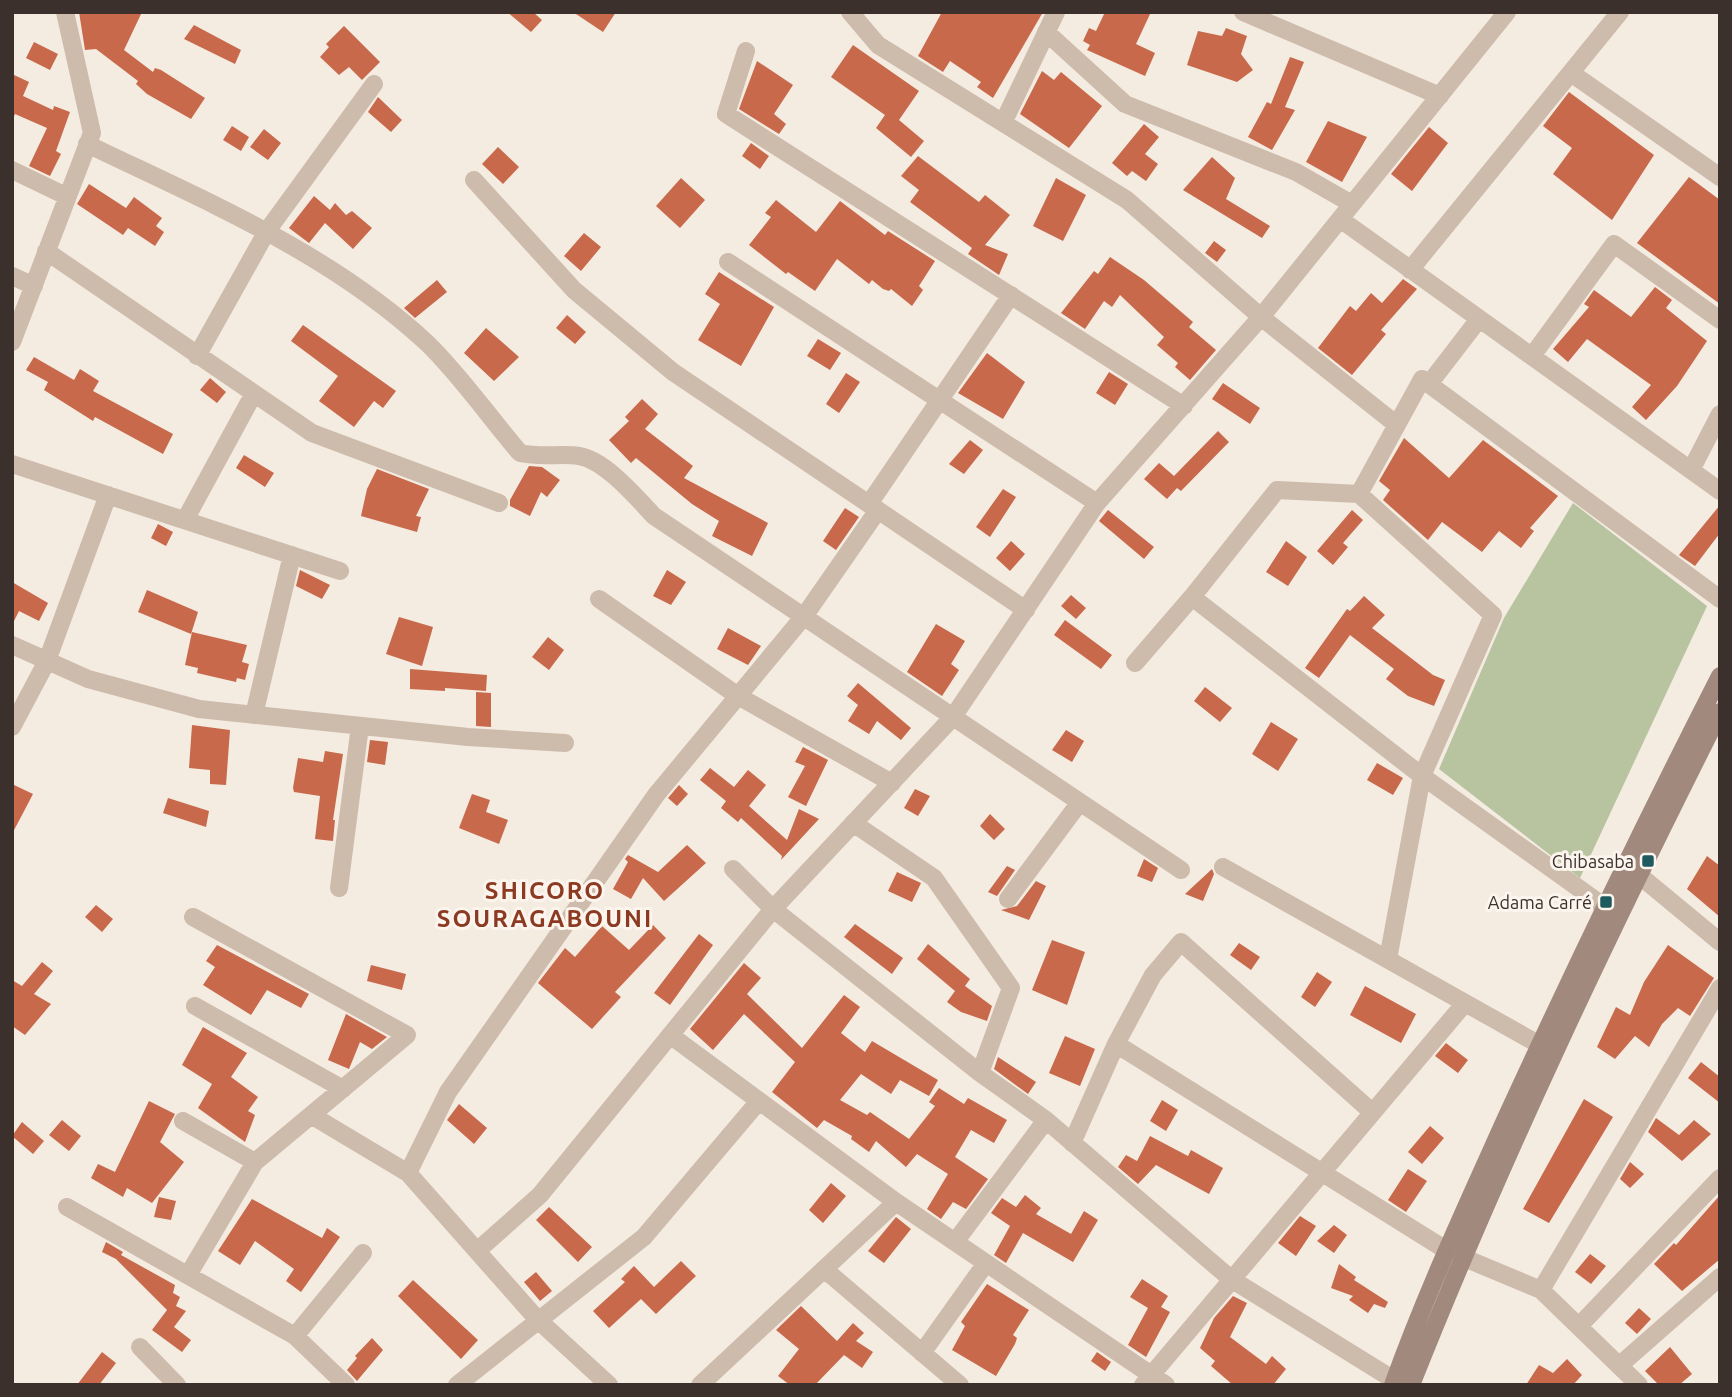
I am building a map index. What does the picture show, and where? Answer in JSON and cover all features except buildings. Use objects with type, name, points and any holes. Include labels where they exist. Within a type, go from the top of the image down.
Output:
[{"type":"main road","points":[[1454,1254],[1720,676]]},
{"type":"main road","points":[[1399,1383],[1540,1045],[1605,907],[1632,869],[1720,712]]},
{"type":"street","points":[[12,342],[92,134],[65,12]]},
{"type":"street","points":[[850,12],[878,45],[1127,200],[1261,317],[1397,425]]},
{"type":"street","points":[[1003,122],[1056,12]]},
{"type":"street","points":[[1243,12],[1440,96]]},
{"type":"street","points":[[477,1251],[540,1195],[773,909],[953,718],[1097,503],[1261,317],[1507,12]]},
{"type":"street","points":[[1410,270],[1620,12]]},
{"type":"street","points":[[1046,32],[1125,104],[1296,172],[1352,204]]},
{"type":"street","points":[[746,51],[726,114],[1185,406]]},
{"type":"street","points":[[1571,73],[1720,177]]},
{"type":"street","points":[[197,356],[267,231],[374,84]]},
{"type":"street","points":[[87,144],[267,231],[327,266],[428,344],[520,453],[542,458],[579,456],[591,460],[625,485],[654,516],[1181,870]]},
{"type":"street","points":[[12,170],[66,196]]},
{"type":"street","points":[[474,180],[574,290],[673,372],[1026,610]]},
{"type":"street","points":[[1340,219],[1720,491]]},
{"type":"street","points":[[1532,356],[1614,244],[1720,320]]},
{"type":"street","points":[[46,251],[312,433],[499,503]]},
{"type":"street","points":[[728,262],[1097,503]]},
{"type":"street","points":[[12,276],[34,286]]},
{"type":"street","points":[[408,1173],[448,1092],[656,795],[805,615],[939,400],[1011,295]]},
{"type":"street","points":[[1429,384],[1479,319]]},
{"type":"street","points":[[1359,494],[1422,379],[1720,599]]},
{"type":"street","points":[[185,520],[253,394]]},
{"type":"street","points":[[1690,470],[1720,414]]},
{"type":"street","points":[[12,464],[340,571]]},
{"type":"street","points":[[1135,663],[1192,597],[1277,490],[1359,494],[1493,615],[1422,776],[1388,959]]},
{"type":"street","points":[[12,727],[47,661],[108,495]]},
{"type":"street","points":[[254,715],[292,555]]},
{"type":"street","points":[[1192,597],[1422,776],[1605,907]]},
{"type":"street","points":[[599,599],[738,696],[891,783]]},
{"type":"street","points":[[12,645],[88,679],[199,709],[565,743]]},
{"type":"street","points":[[339,888],[360,726]]},
{"type":"street","points":[[1008,899],[1080,802]]},
{"type":"street","points":[[853,823],[934,878],[1011,988],[980,1073]]},
{"type":"street","points":[[1223,866],[1540,1045]]},
{"type":"street","points":[[1632,869],[1720,942]]},
{"type":"street","points":[[733,870],[773,909],[980,1073],[1046,1120],[1231,1279],[1399,1383]]},
{"type":"street","points":[[188,1275],[255,1162],[407,1035],[193,917]]},
{"type":"street","points":[[1072,1143],[1116,1044],[1153,975],[1181,942],[1372,1112]]},
{"type":"street","points":[[1541,1290],[1720,988]]},
{"type":"street","points":[[1147,1380],[1465,1003]]},
{"type":"street","points":[[195,1006],[343,1088]]},
{"type":"street","points":[[670,1035],[896,1202],[986,1263],[1147,1380],[1166,1385]]},
{"type":"street","points":[[1116,1044],[1320,1174],[1454,1254],[1541,1290],[1621,1364],[1639,1385]]},
{"type":"street","points":[[457,1385],[537,1319],[645,1237],[759,1101]]},
{"type":"street","points":[[311,1115],[408,1173],[537,1319],[609,1385]]},
{"type":"street","points":[[955,1242],[1046,1120]]},
{"type":"street","points":[[183,1121],[255,1162]]},
{"type":"street","points":[[1580,1325],[1720,1178]]},
{"type":"street","points":[[700,1385],[896,1202]]},
{"type":"street","points":[[67,1208],[295,1336],[346,1385]]},
{"type":"street","points":[[295,1336],[363,1253]]},
{"type":"street","points":[[922,1353],[986,1263]]},
{"type":"street","points":[[824,1269],[960,1385]]},
{"type":"street","points":[[1621,1364],[1720,1278]]},
{"type":"street","points":[[140,1347],[177,1385]]},
{"type":"green space","points":[[1573,503],[1707,606],[1580,878],[1439,769],[1504,618]]},
{"type":"place","name":"Chibasaba","points":[[1648,861]]},
{"type":"place","name":"Adama Carré","points":[[1606,902]]},
{"type":"district","name":"SHICORO SOURAGABOUNI","points":[[545,904]]}]
